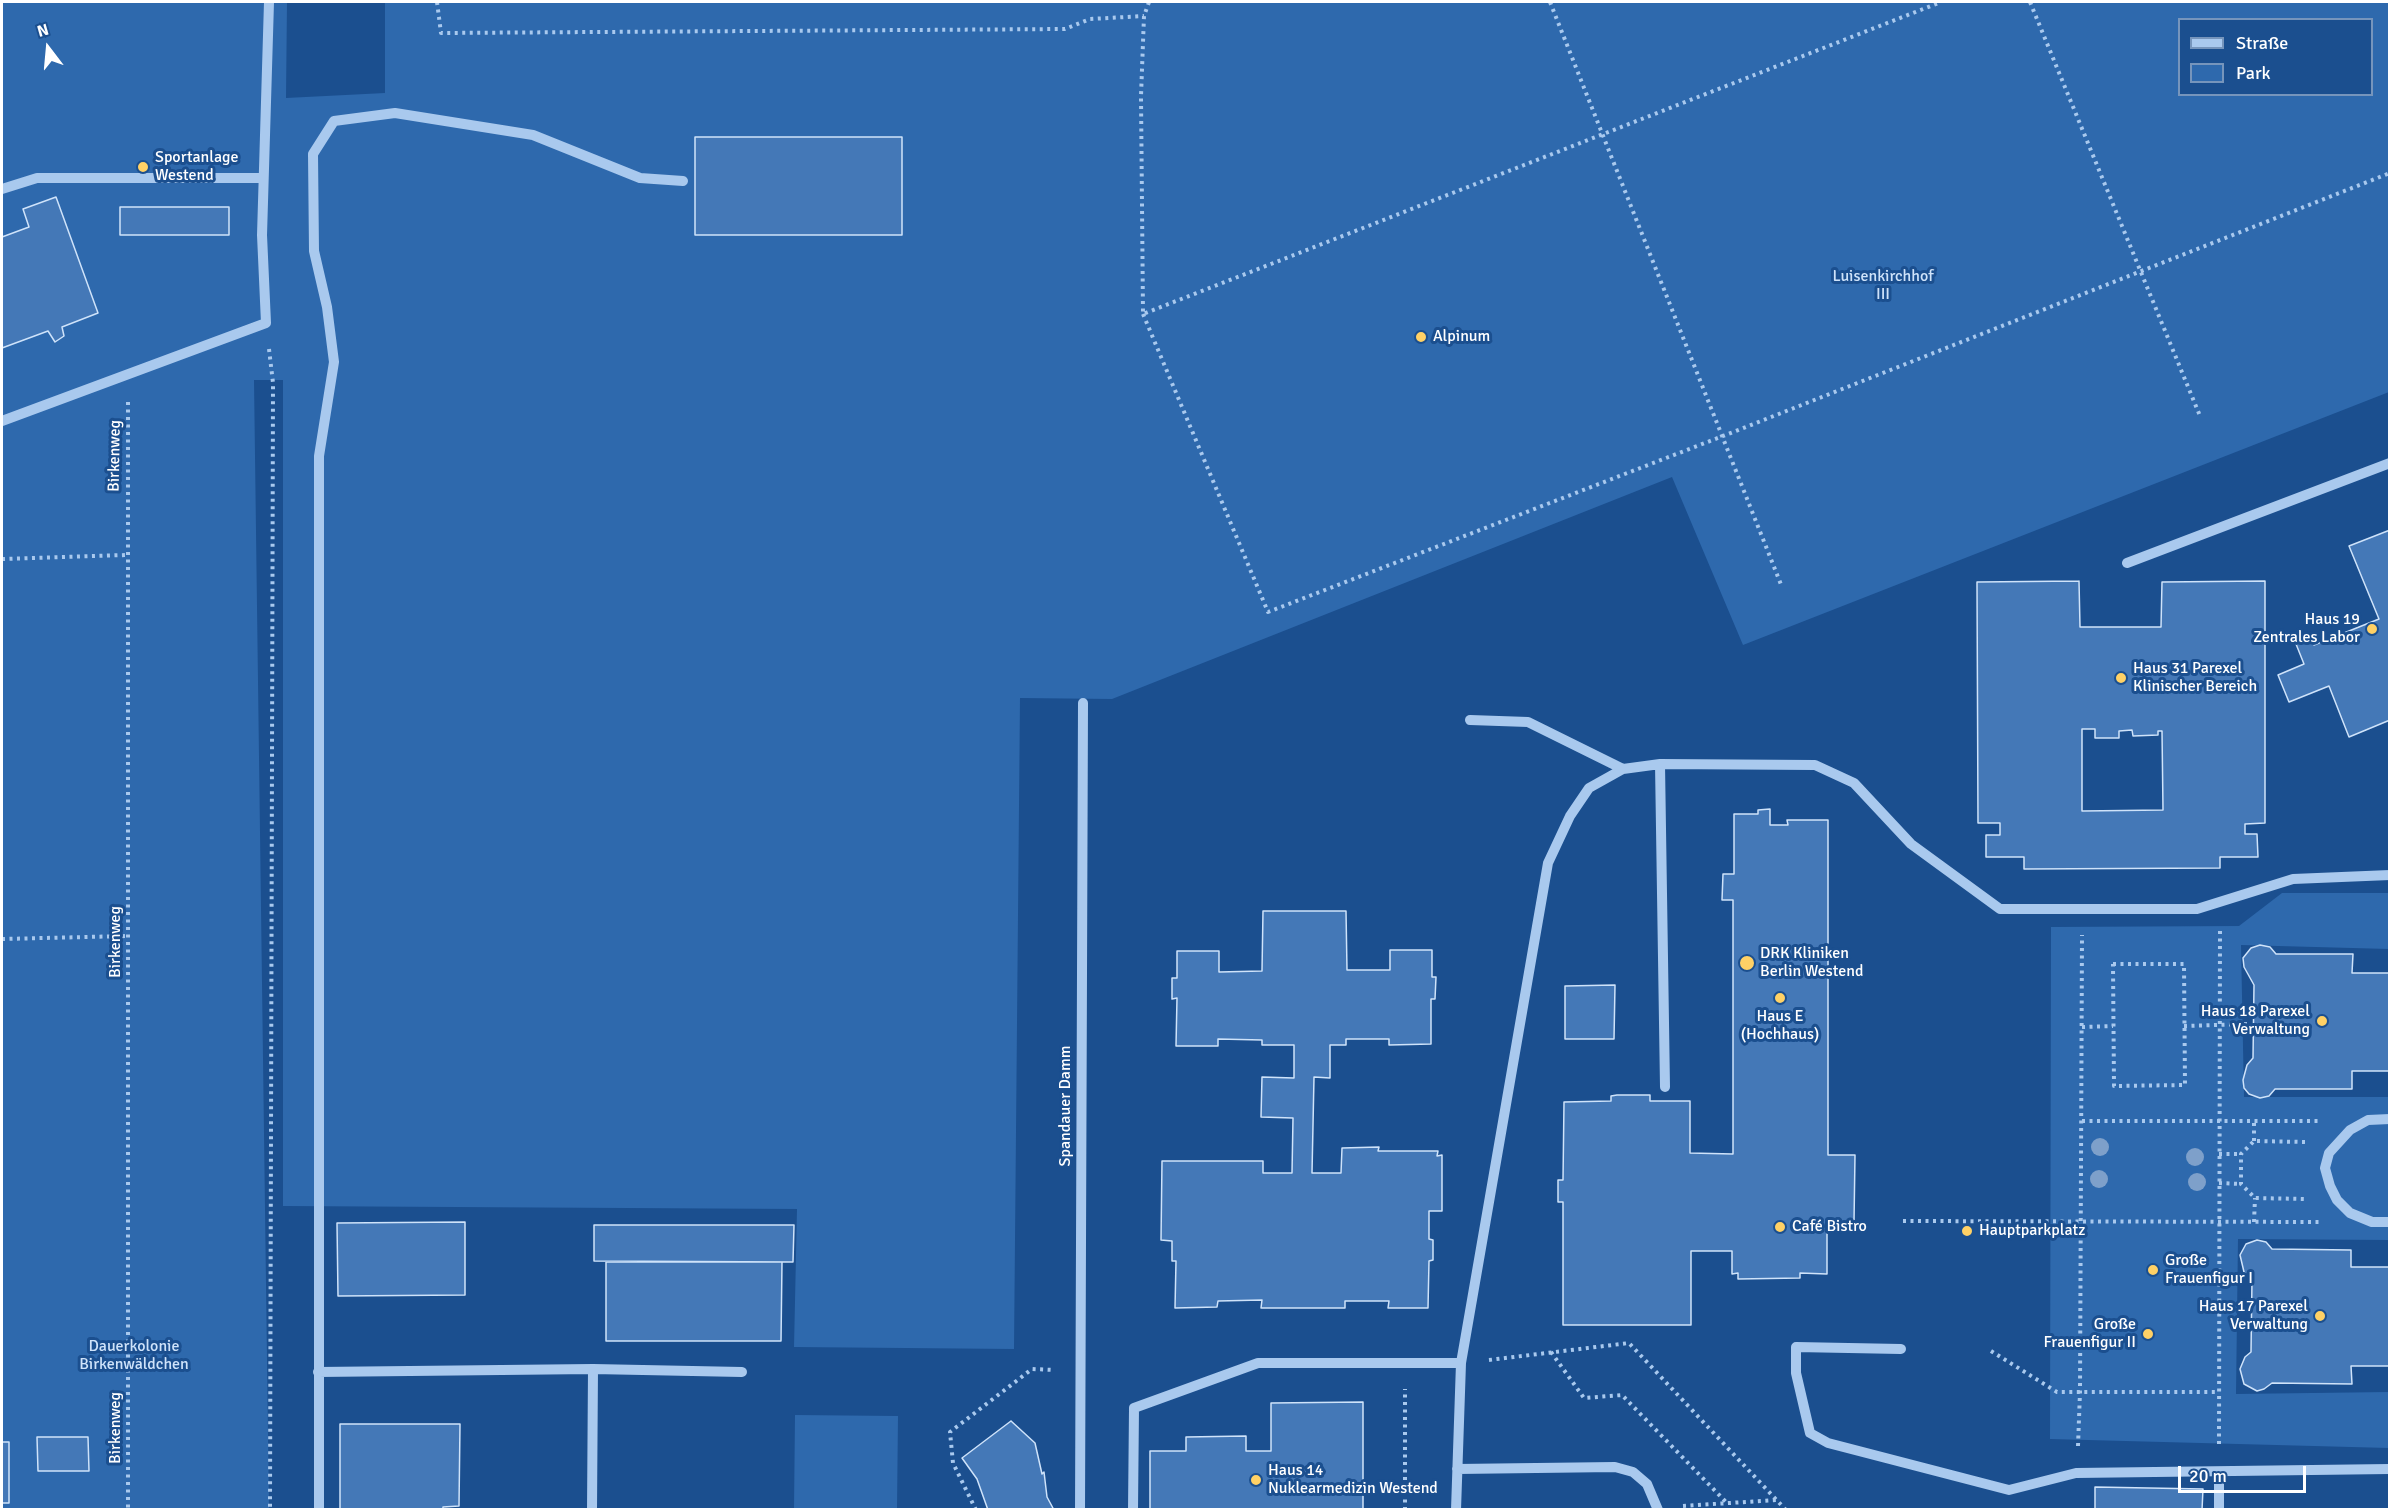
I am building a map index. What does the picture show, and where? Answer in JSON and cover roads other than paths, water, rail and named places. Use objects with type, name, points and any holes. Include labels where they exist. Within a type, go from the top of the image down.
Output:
[{"type":"street","points":[[2,421],[266,323],[262,235],[269,2]]},
{"type":"street","points":[[319,1509],[319,456],[334,362],[327,307],[314,251],[314,154],[334,122],[394,113],[533,135],[640,178],[683,181]]},
{"type":"street","points":[[2,189],[37,178],[263,178]]},
{"type":"street","points":[[2127,562],[2390,464]]},
{"type":"street","name":"Spandauer Damm","points":[[1080,1509],[1083,703]]},
{"type":"street","points":[[1470,720],[1528,722],[1623,769]]},
{"type":"street","points":[[1660,764],[1665,1087]]},
{"type":"street","points":[[1456,1509],[1461,1363],[1548,863],[1570,816],[1589,788],[1623,769],[1660,764],[1815,765],[1854,783],[1911,844],[2000,909],[2197,909],[2293,879],[2390,875]]},
{"type":"street","points":[[2390,1119],[2368,1120],[2350,1130],[2329,1153],[2325,1168],[2337,1200],[2350,1213],[2372,1221],[2390,1221]]},
{"type":"street","points":[[1901,1349],[1796,1347],[1796,1373],[1810,1433],[1828,1443],[2009,1490],[2076,1473],[2219,1473],[2390,1469]]},
{"type":"street","points":[[1133,1509],[1134,1408],[1258,1363],[1461,1363]]},
{"type":"street","points":[[318,1372],[593,1369],[742,1372]]},
{"type":"street","points":[[592,1509],[593,1369]]},
{"type":"street","points":[[1457,1469],[1615,1467],[1633,1472],[1647,1484],[1659,1509]]},
{"type":"street","points":[[2219,1473],[2219,1509]]},
{"type":"place","name":"Sportanlage Westend","points":[[143,167]]},
{"type":"place","name":"Alpinum","points":[[1421,337]]},
{"type":"place","name":"Haus 19 Zentrales Labor","points":[[2372,629]]},
{"type":"place","name":"Haus 31 Parexel Klinischer Bereich","points":[[2121,678]]},
{"type":"place","name":"DRK Kliniken Berlin Westend","points":[[1747,963]]},
{"type":"place","name":"Haus E (Hochhaus)","points":[[1780,998]]},
{"type":"place","name":"Haus 18 Parexel Verwaltung","points":[[2322,1021]]},
{"type":"place","name":"Café Bistro","points":[[1780,1227]]},
{"type":"place","name":"Hauptparkplatz","points":[[1967,1231]]},
{"type":"place","name":"Große Frauenfigur I","points":[[2153,1270]]},
{"type":"place","name":"Haus 17 Parexel Verwaltung","points":[[2320,1316]]},
{"type":"place","name":"Große Frauenfigur II","points":[[2148,1334]]},
{"type":"place","name":"Haus 14 Nuklearmedizin Westend","points":[[1256,1480]]},
{"type":"park label","name":"Luisenkirchhof III","points":[[1883,286]]},
{"type":"park label","name":"Dauerkolonie Birkenwäldchen","points":[[134,1356]]}]
